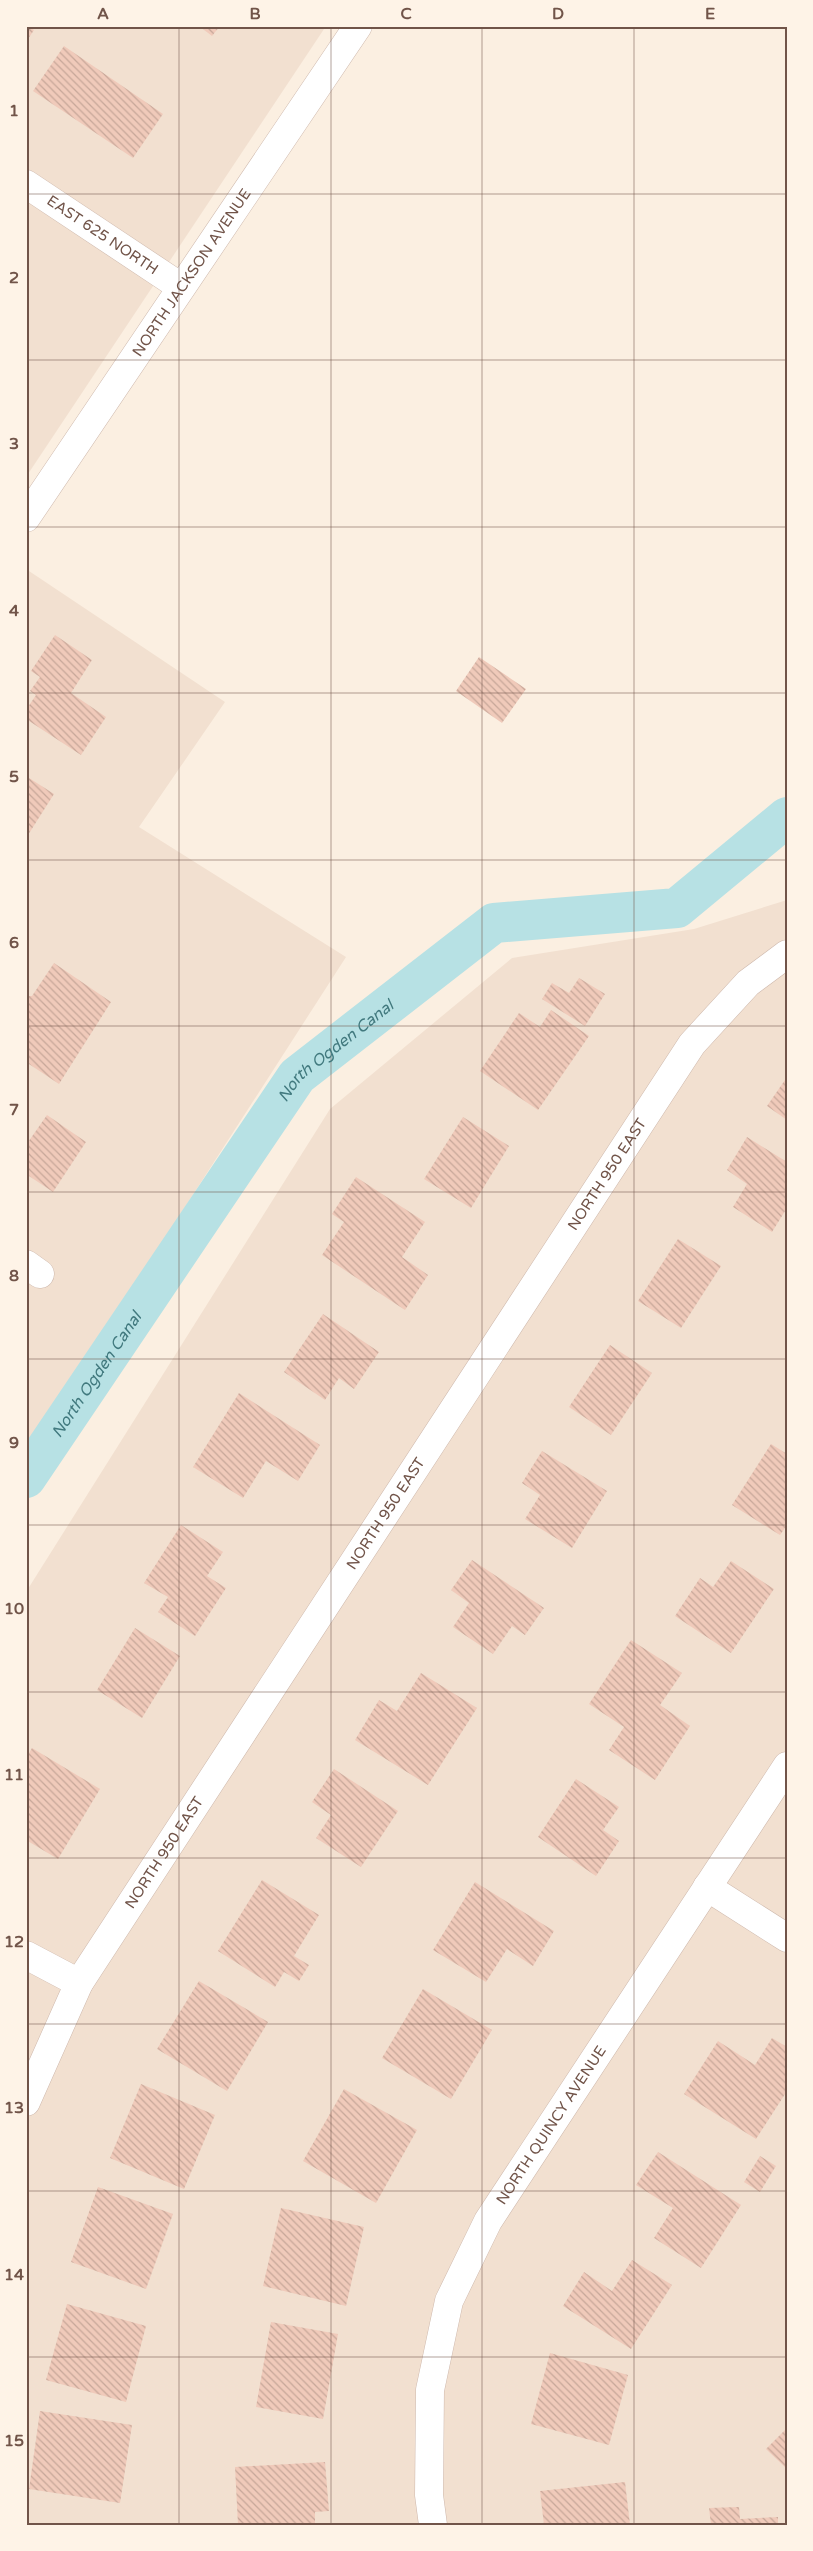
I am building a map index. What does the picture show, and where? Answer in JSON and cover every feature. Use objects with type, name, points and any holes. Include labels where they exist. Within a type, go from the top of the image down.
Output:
[{"type":"street","name":"NORTH JACKSON AVENUE","points":[[26,518],[358,26]]},
{"type":"street","name":"EAST 625 NORTH","points":[[26,184],[181,287]]},
{"type":"street","name":"NORTH 950 EAST","points":[[26,2102],[79,1983],[692,1044],[748,983],[787,954]]},
{"type":"street","name":"NORTH QUINCY AVENUE","points":[[433,2525],[429,2495],[430,2390],[449,2301],[488,2221],[787,1766]]},
{"type":"street","points":[[707,1887],[787,1938]]},
{"type":"street","points":[[26,1955],[79,1983]]},
{"type":"shaded area","points":[[26,26],[326,26],[26,477]]},
{"type":"shaded area","points":[[26,569],[225,702],[139,827],[346,957],[26,1454]]},
{"type":"shaded area","points":[[787,900],[787,2525],[26,2525],[26,1592],[330,1109],[512,958],[694,929]]},
{"type":"building","points":[[26,26],[34,30],[26,42]]},
{"type":"building","points":[[199,26],[220,26],[212,36]]},
{"type":"building","points":[[64,46],[163,114],[133,158],[33,91]]},
{"type":"building","points":[[55,635],[92,660],[71,693],[106,717],[81,755],[26,719],[26,710],[36,695],[30,691],[40,677],[31,671]]},
{"type":"building","points":[[479,657],[526,689],[502,723],[456,691]]},
{"type":"building","points":[[26,776],[54,794],[28,835],[26,834]]},
{"type":"building","points":[[54,963],[111,1002],[59,1084],[26,1062],[26,996],[32,996]]},
{"type":"building","points":[[579,978],[605,994],[585,1026],[542,999],[552,983],[569,993]]},
{"type":"building","points":[[551,1010],[589,1036],[538,1110],[480,1071],[519,1013],[540,1027]]},
{"type":"building","points":[[787,1077],[787,1120],[767,1106]]},
{"type":"building","points":[[47,1115],[86,1142],[53,1192],[26,1174],[26,1145]]},
{"type":"building","points":[[463,1117],[509,1146],[471,1208],[424,1179]]},
{"type":"building","points":[[747,1137],[787,1162],[787,1208],[772,1232],[733,1207],[747,1184],[727,1170]]},
{"type":"building","points":[[356,1177],[425,1222],[402,1257],[428,1275],[405,1310],[322,1255],[344,1222],[332,1214]]},
{"type":"building","points":[[678,1239],[721,1266],[681,1328],[638,1301]]},
{"type":"building","points":[[323,1314],[379,1352],[354,1389],[339,1378],[325,1400],[284,1372]]},
{"type":"building","points":[[610,1345],[652,1373],[611,1435],[569,1407]]},
{"type":"building","points":[[239,1393],[320,1445],[298,1481],[266,1461],[243,1498],[193,1467]]},
{"type":"building","points":[[771,1444],[787,1454],[787,1525],[780,1535],[732,1505]]},
{"type":"building","points":[[542,1451],[607,1491],[572,1548],[525,1519],[540,1495],[522,1483]]},
{"type":"building","points":[[181,1525],[223,1552],[207,1576],[226,1588],[195,1636],[158,1612],[168,1597],[144,1583]]},
{"type":"building","points":[[472,1560],[544,1608],[525,1635],[512,1626],[493,1654],[453,1627],[469,1603],[451,1590]]},
{"type":"building","points":[[731,1561],[774,1589],[731,1653],[675,1616],[700,1578],[713,1587]]},
{"type":"building","points":[[135,1628],[180,1656],[142,1718],[97,1690]]},
{"type":"building","points":[[631,1640],[682,1673],[660,1705],[690,1726],[655,1780],[609,1750],[624,1727],[589,1704]]},
{"type":"building","points":[[421,1673],[477,1708],[428,1785],[355,1740],[379,1700],[397,1711]]},
{"type":"building","points":[[32,1748],[100,1789],[58,1859],[26,1840],[26,1758]]},
{"type":"building","points":[[334,1769],[398,1811],[361,1867],[316,1838],[331,1815],[312,1802]]},
{"type":"building","points":[[576,1779],[619,1807],[603,1830],[619,1841],[596,1876],[538,1837]]},
{"type":"building","points":[[262,1880],[319,1915],[294,1956],[309,1965],[299,1981],[284,1972],[275,1987],[218,1951]]},
{"type":"building","points":[[475,1882],[554,1931],[533,1966],[507,1949],[486,1982],[433,1950]]},
{"type":"building","points":[[199,1981],[268,2022],[227,2091],[157,2049]]},
{"type":"building","points":[[423,1989],[492,2030],[451,2099],[382,2058]]},
{"type":"building","points":[[772,2038],[787,2047],[787,2091],[756,2139],[684,2094],[718,2041],[755,2065]]},
{"type":"building","points":[[141,2084],[215,2115],[184,2189],[110,2158]]},
{"type":"building","points":[[344,2089],[417,2130],[376,2203],[303,2161]]},
{"type":"building","points":[[658,2152],[741,2205],[701,2268],[654,2238],[673,2208],[636,2185]]},
{"type":"building","points":[[760,2156],[776,2166],[760,2192],[744,2182]]},
{"type":"building","points":[[98,2187],[173,2214],[146,2289],[71,2262]]},
{"type":"building","points":[[281,2208],[364,2227],[346,2306],[263,2286]]},
{"type":"building","points":[[632,2260],[672,2285],[631,2349],[563,2306],[584,2272],[612,2291]]},
{"type":"building","points":[[67,2304],[146,2326],[126,2402],[46,2380]]},
{"type":"building","points":[[271,2322],[338,2334],[323,2419],[256,2407]]},
{"type":"building","points":[[550,2353],[628,2375],[609,2445],[531,2424]]},
{"type":"building","points":[[40,2411],[132,2425],[120,2503],[29,2489]]},
{"type":"building","points":[[787,2428],[787,2469],[766,2449]]},
{"type":"building","points":[[325,2462],[329,2511],[315,2512],[315,2525],[238,2525],[235,2467]]},
{"type":"building","points":[[625,2482],[630,2525],[544,2525],[540,2491]]},
{"type":"building","points":[[739,2507],[740,2519],[778,2517],[778,2525],[711,2525],[709,2508]]},
{"type":"waterway","name":"North Ogden Canal","points":[[26,1478],[297,1076],[494,923],[677,908],[787,817]]}]
